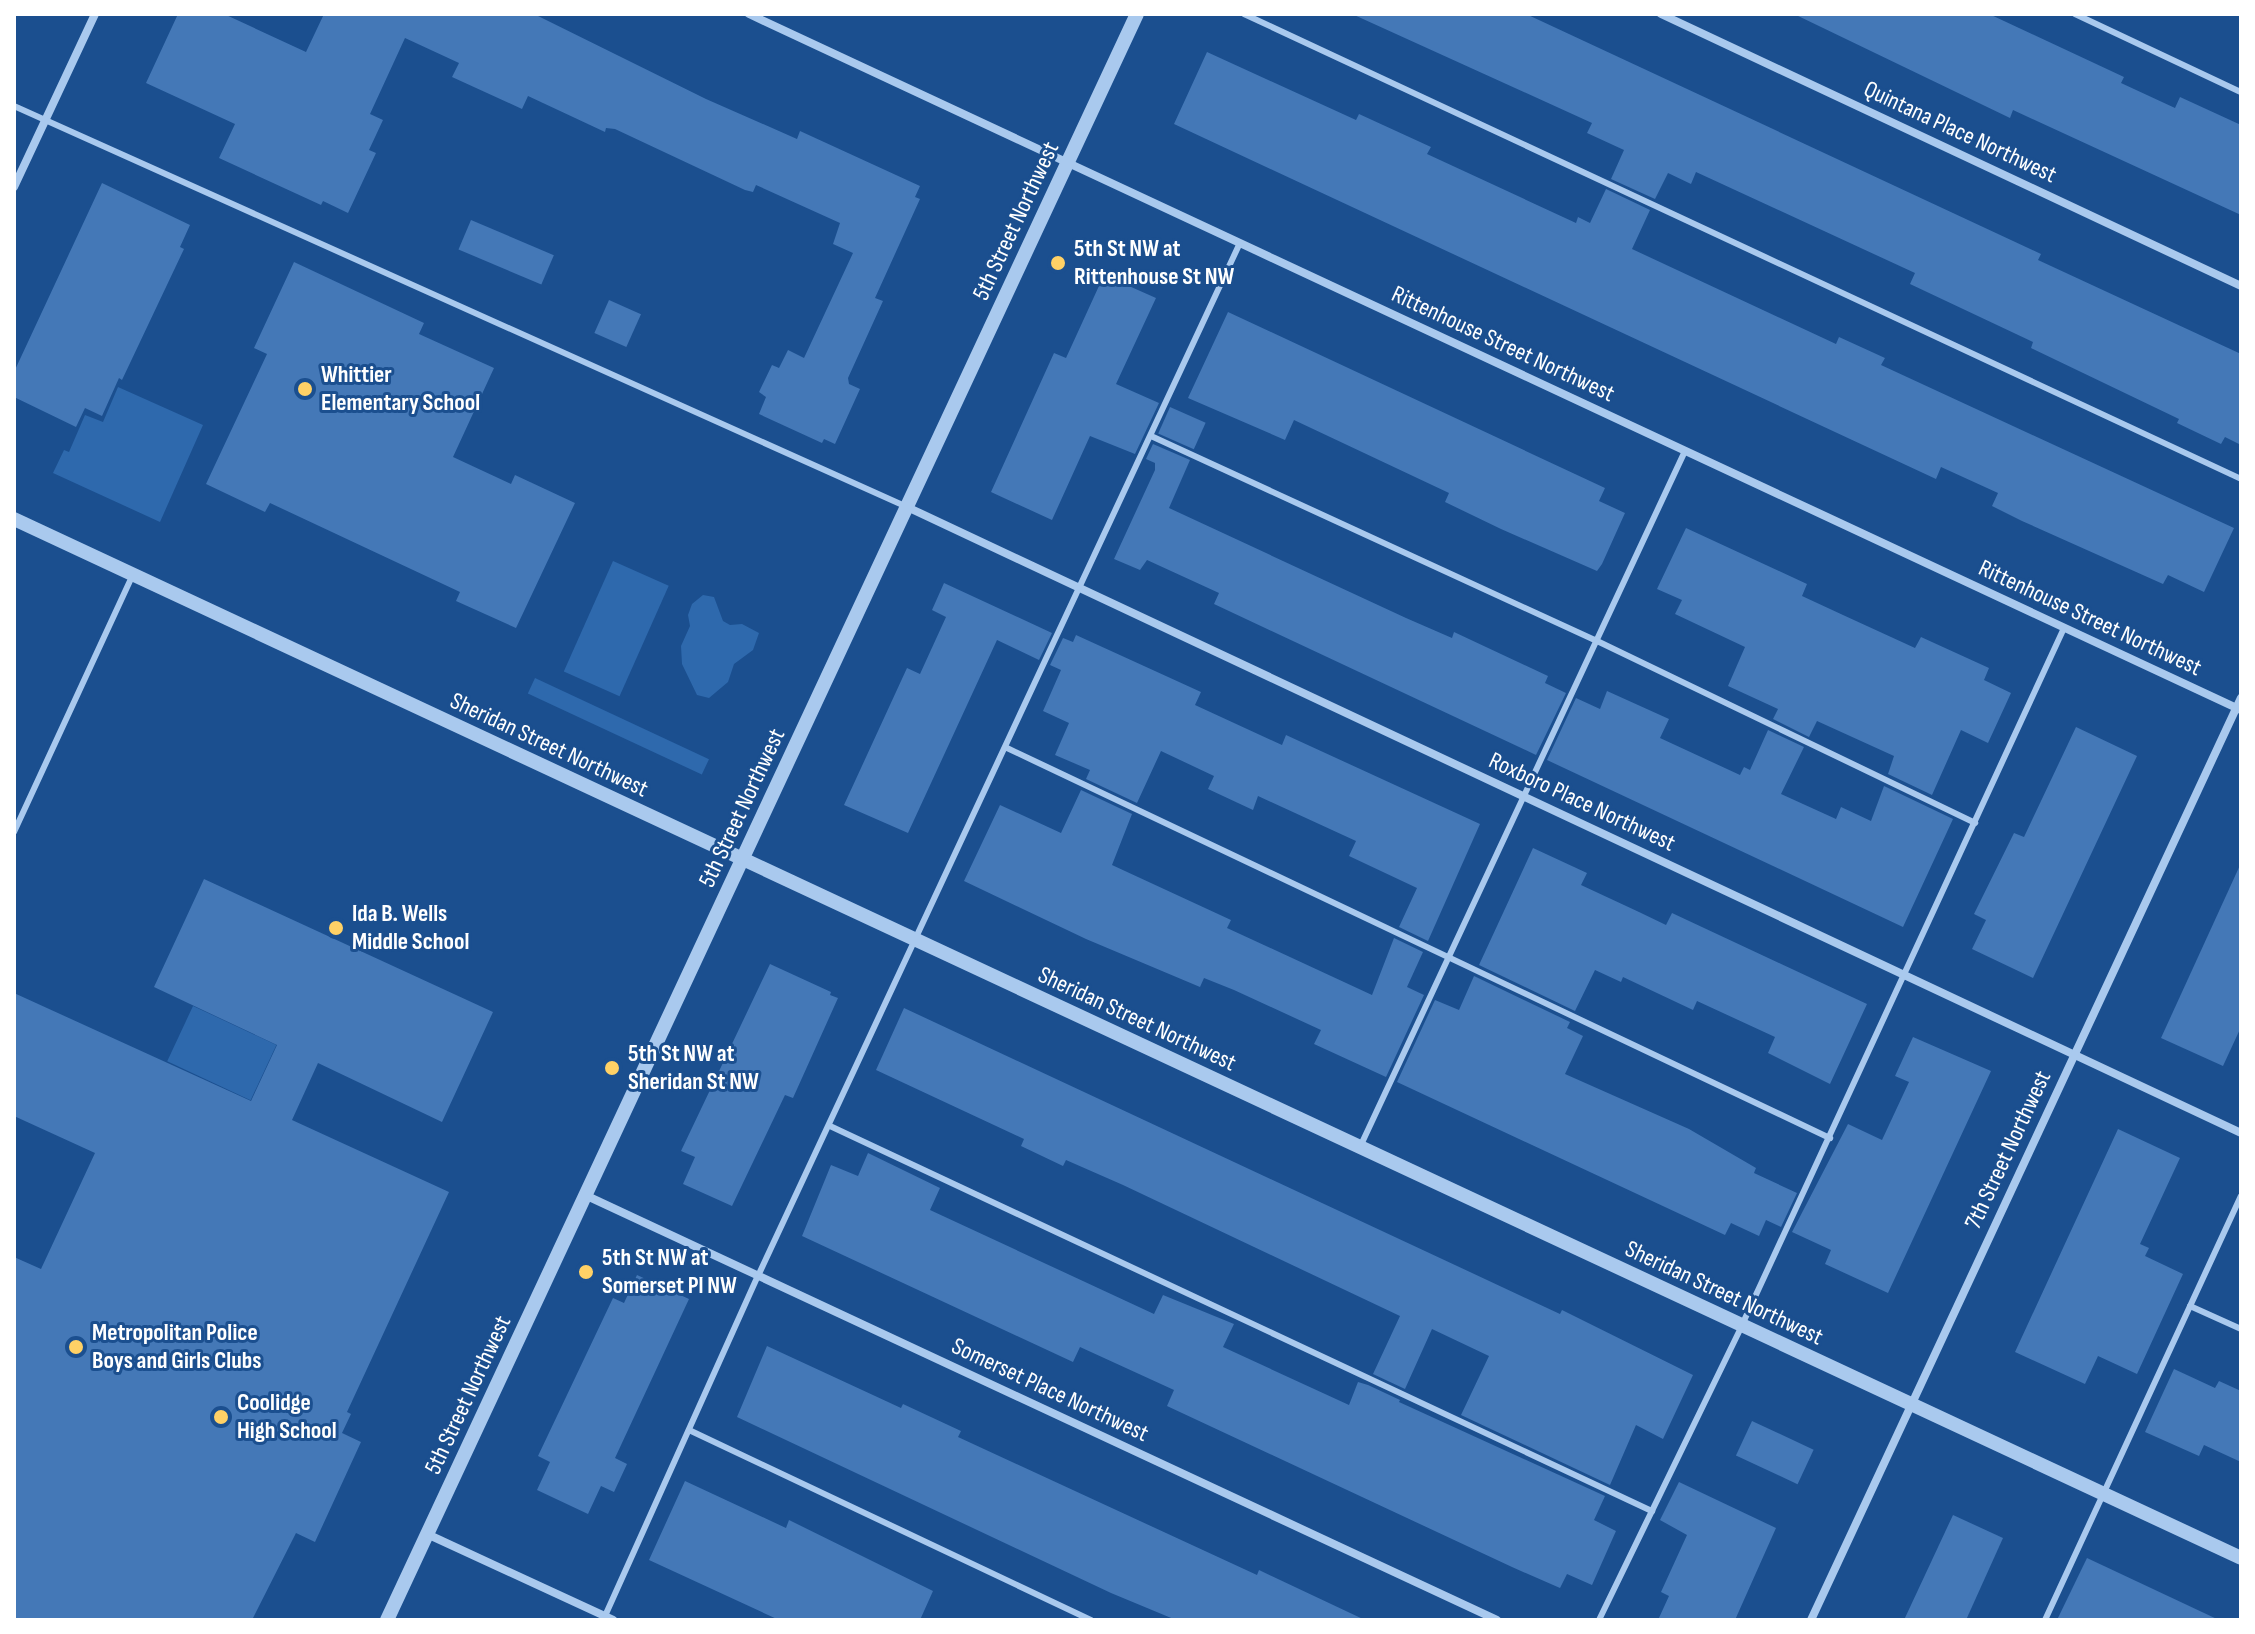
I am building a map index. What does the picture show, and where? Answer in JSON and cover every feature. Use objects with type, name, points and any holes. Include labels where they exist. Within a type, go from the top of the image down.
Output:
[{"type":"street","points":[[14,187],[95,14]]},
{"type":"street","name":"Rittenhouse Street Northwest","points":[[749,14],[2239,709]]},
{"type":"street","name":"5th Street Northwest","points":[[387,1620],[1137,14]]},
{"type":"street","name":"Quintana Place Northwest","points":[[1661,14],[2241,286]]},
{"type":"street","name":"Roxboro Place Northwest","points":[[907,507],[2241,1133]]},
{"type":"street","name":"Sheridan Street Northwest","points":[[14,519],[2241,1558]]},
{"type":"street","name":"7th Street Northwest","points":[[1811,1620],[2239,709],[2241,698]]},
{"type":"street","name":"Somerset Place Northwest","points":[[585,1195],[1497,1620]]},
{"type":"street","points":[[427,1534],[609,1618]]},
{"type":"lane","points":[[1244,14],[2241,479]]},
{"type":"lane","points":[[2075,14],[2241,92]]},
{"type":"lane","points":[[14,106],[907,507]]},
{"type":"lane","points":[[609,1618],[758,1276],[917,941],[1240,243]]},
{"type":"lane","points":[[1151,436],[1595,640],[1975,823]]},
{"type":"lane","points":[[1360,1147],[1521,796],[1685,451]]},
{"type":"lane","points":[[14,832],[133,575]]},
{"type":"lane","points":[[1599,1620],[1830,1138],[2064,628]]},
{"type":"lane","points":[[1007,748],[1446,959],[1830,1138]]},
{"type":"lane","points":[[830,1126],[1652,1511]]},
{"type":"lane","points":[[2045,1620],[2241,1196]]},
{"type":"lane","points":[[2190,1306],[2241,1329]]},
{"type":"lane","points":[[689,1430],[1091,1620]]},
{"type":"shaded area","points":[[118,387],[203,425],[160,522],[53,473],[64,450],[69,452],[85,415],[103,422]]},
{"type":"shaded area","points":[[613,561],[669,586],[620,696],[564,672]]},
{"type":"shaded area","points":[[703,595],[714,597],[723,621],[730,625],[742,624],[759,633],[753,650],[734,664],[728,682],[709,698],[697,695],[682,664],[681,646],[690,626],[688,615],[692,604]]},
{"type":"shaded area","points":[[535,678],[709,759],[702,775],[528,693]]},
{"type":"shaded area","points":[[193,1006],[276,1045],[251,1100],[167,1061]]},
{"type":"building","points":[[178,14],[224,14],[306,52],[324,14],[534,14],[706,99],[797,139],[800,131],[920,186],[915,197],[920,199],[875,298],[883,301],[848,378],[849,384],[860,389],[835,444],[824,439],[822,443],[759,414],[766,397],[759,392],[772,365],[779,368],[788,350],[804,358],[853,253],[833,244],[840,223],[756,185],[753,192],[745,190],[615,129],[606,128],[605,132],[528,96],[522,109],[452,77],[459,63],[405,38],[370,114],[383,120],[369,150],[376,153],[348,213],[323,201],[321,205],[219,158],[235,124],[146,83]]},
{"type":"building","points":[[1352,14],[1526,14],[2041,254],[2038,260],[2241,354],[2241,445],[2225,437],[2221,444],[2177,423],[2179,419],[2031,348],[2033,342],[1910,284],[1915,273],[1696,172],[1691,184],[1668,173],[1655,199],[1611,179],[1624,150],[1587,133],[1592,123]]},
{"type":"building","points":[[1794,14],[1989,14],[2124,77],[2121,83],[2175,108],[2180,97],[2241,125],[2241,215],[2013,110],[2010,118]]},
{"type":"building","points":[[1207,52],[1356,120],[1359,114],[1431,147],[1427,154],[1576,223],[1578,217],[1590,223],[1606,189],[1650,210],[1632,249],[1836,344],[1839,337],[1885,358],[1881,365],[2234,528],[2204,592],[2168,575],[2163,584],[2022,521],[1992,506],[1998,493],[1941,467],[1936,479],[1174,124]]},
{"type":"building","points":[[102,183],[190,225],[180,247],[184,249],[102,416],[85,408],[76,427],[14,397],[14,372]]},
{"type":"building","points":[[471,220],[554,255],[541,285],[458,249]]},
{"type":"building","points":[[294,262],[424,323],[419,334],[494,368],[453,457],[511,484],[515,475],[575,503],[516,628],[456,601],[460,592],[270,503],[265,512],[206,484],[267,354],[254,348]]},
{"type":"building","points":[[1104,275],[1156,298],[1116,384],[1159,403],[1135,454],[1090,436],[1052,520],[991,492],[1054,353],[1066,358]]},
{"type":"building","points":[[609,300],[641,314],[626,347],[594,333]]},
{"type":"building","points":[[1228,312],[1605,488],[1599,501],[1625,513],[1602,564],[1597,571],[1501,529],[1445,502],[1449,493],[1294,420],[1285,440],[1188,398]]},
{"type":"building","points":[[1170,407],[1206,423],[1194,449],[1158,433]]},
{"type":"building","points":[[1153,444],[1190,460],[1169,508],[1406,618],[1452,638],[1454,632],[1548,676],[1545,683],[1566,693],[1536,755],[1214,604],[1219,593],[1147,560],[1140,570],[1114,559],[1155,470],[1155,463],[1146,459]]},
{"type":"building","points":[[1686,528],[1807,584],[1802,596],[1843,615],[1915,648],[1921,637],[1989,668],[1984,680],[2011,693],[1988,743],[1961,730],[1932,795],[1888,774],[1894,756],[1817,721],[1809,737],[1773,719],[1778,709],[1728,686],[1745,647],[1675,614],[1682,600],[1657,589]]},
{"type":"building","points":[[944,583],[1052,633],[1039,660],[997,640],[908,833],[844,805],[907,668],[920,674],[946,617],[932,610]]},
{"type":"building","points":[[1076,635],[1201,692],[1195,705],[1282,745],[1286,735],[1480,824],[1428,941],[1399,927],[1417,888],[1349,856],[1356,841],[1258,796],[1253,810],[1208,789],[1214,776],[1161,751],[1137,803],[1086,779],[1090,770],[1055,755],[1069,723],[1043,711],[1061,670],[1050,665],[1063,638],[1073,642]]},
{"type":"building","points":[[1607,691],[1669,719],[1660,738],[1740,775],[1744,767],[1750,770],[1768,730],[1804,747],[1781,794],[1836,819],[1841,807],[1871,821],[1884,786],[1953,819],[1903,927],[1547,760],[1576,698],[1600,709]]},
{"type":"building","points":[[2076,727],[2137,756],[2033,978],[1972,949],[1986,920],[1974,914],[2014,833],[2024,837]]},
{"type":"building","points":[[1081,790],[1132,814],[1112,865],[1231,920],[1227,928],[1372,995],[1394,938],[1423,952],[1407,987],[1424,995],[1386,1077],[1314,1044],[1321,1030],[1204,978],[1200,987],[1086,939],[964,881],[1000,805],[1061,833]]},
{"type":"building","points":[[1533,848],[1587,873],[1581,885],[1666,925],[1672,913],[1867,1004],[1830,1084],[1768,1053],[1775,1037],[1697,1001],[1693,1010],[1623,977],[1621,982],[1595,970],[1575,1011],[1479,965]]},
{"type":"building","points":[[2241,863],[2241,1027],[2223,1066],[2161,1038]]},
{"type":"building","name":"Coolidge High School","points":[[204,879],[493,1012],[442,1122],[318,1063],[292,1120],[449,1192],[347,1412],[351,1414],[342,1433],[361,1442],[315,1542],[296,1533],[252,1620],[14,1620],[14,1257],[41,1269],[95,1153],[14,1116],[14,993],[251,1101],[277,1045],[154,987]]},
{"type":"building","points":[[770,964],[838,998],[793,1098],[785,1095],[732,1206],[683,1184],[695,1157],[681,1151]]},
{"type":"building","points":[[1474,976],[1570,1022],[1567,1028],[1583,1036],[1565,1074],[1689,1129],[1756,1168],[1754,1173],[1797,1193],[1781,1227],[1766,1220],[1759,1236],[1731,1223],[1725,1235],[1397,1082],[1435,1000],[1459,1010]]},
{"type":"building","points":[[904,1008],[1560,1314],[1562,1310],[1693,1375],[1663,1439],[1636,1425],[1610,1485],[1461,1415],[1489,1356],[1432,1329],[1405,1389],[1373,1374],[1400,1316],[1123,1185],[1066,1160],[1063,1166],[1021,1146],[1024,1139],[876,1070]]},
{"type":"building","points":[[1913,1037],[1991,1071],[1888,1293],[1825,1264],[1831,1250],[1792,1232],[1848,1124],[1882,1140],[1909,1082],[1895,1076]]},
{"type":"building","points":[[2118,1129],[2180,1158],[2140,1244],[2149,1248],[2145,1256],[2183,1274],[2137,1374],[2098,1356],[2085,1384],[2015,1352]]},
{"type":"building","points":[[868,1153],[940,1188],[930,1210],[1154,1314],[1163,1295],[1234,1324],[1223,1347],[1349,1405],[1358,1382],[1368,1385],[1605,1496],[1594,1520],[1616,1531],[1592,1585],[1567,1574],[1560,1588],[1512,1567],[1167,1406],[1174,1390],[1080,1347],[1073,1362],[802,1236],[831,1165],[858,1176]]},
{"type":"building","points":[[637,1275],[689,1299],[615,1458],[627,1464],[614,1492],[601,1486],[588,1514],[537,1490],[550,1462],[538,1456],[613,1298],[624,1303]]},
{"type":"building","points":[[767,1346],[901,1408],[903,1404],[961,1431],[958,1437],[1257,1575],[1259,1570],[1365,1620],[1176,1620],[1111,1593],[737,1417]]},
{"type":"building","points":[[2174,1369],[2215,1388],[2219,1381],[2241,1391],[2241,1462],[2204,1445],[2199,1456],[2145,1432]]},
{"type":"building","points":[[1752,1421],[1814,1450],[1798,1484],[1736,1455]]},
{"type":"building","points":[[685,1481],[786,1528],[789,1520],[933,1591],[920,1620],[779,1620],[649,1560]]},
{"type":"building","points":[[1679,1482],[1776,1528],[1735,1620],[1658,1620],[1669,1596],[1661,1592],[1687,1535],[1660,1520]]},
{"type":"building","points":[[1953,1515],[2003,1538],[1966,1620],[1904,1620]]},
{"type":"building","points":[[2087,1558],[2219,1620],[2057,1620]]},
{"type":"place","name":"5th St NW at Rittenhouse St NW","points":[[1058,263]]},
{"type":"place","name":"Whittier Elementary School","points":[[305,389]]},
{"type":"place","name":"Ida B. Wells Middle School","points":[[336,928]]},
{"type":"place","name":"5th St NW at Sheridan St NW","points":[[612,1068]]},
{"type":"place","name":"5th St NW at Somerset Pl NW","points":[[586,1272]]},
{"type":"place","name":"Metropolitan Police Boys and Girls Clubs","points":[[76,1347]]},
{"type":"place","name":"Coolidge High School","points":[[221,1417]]}]
